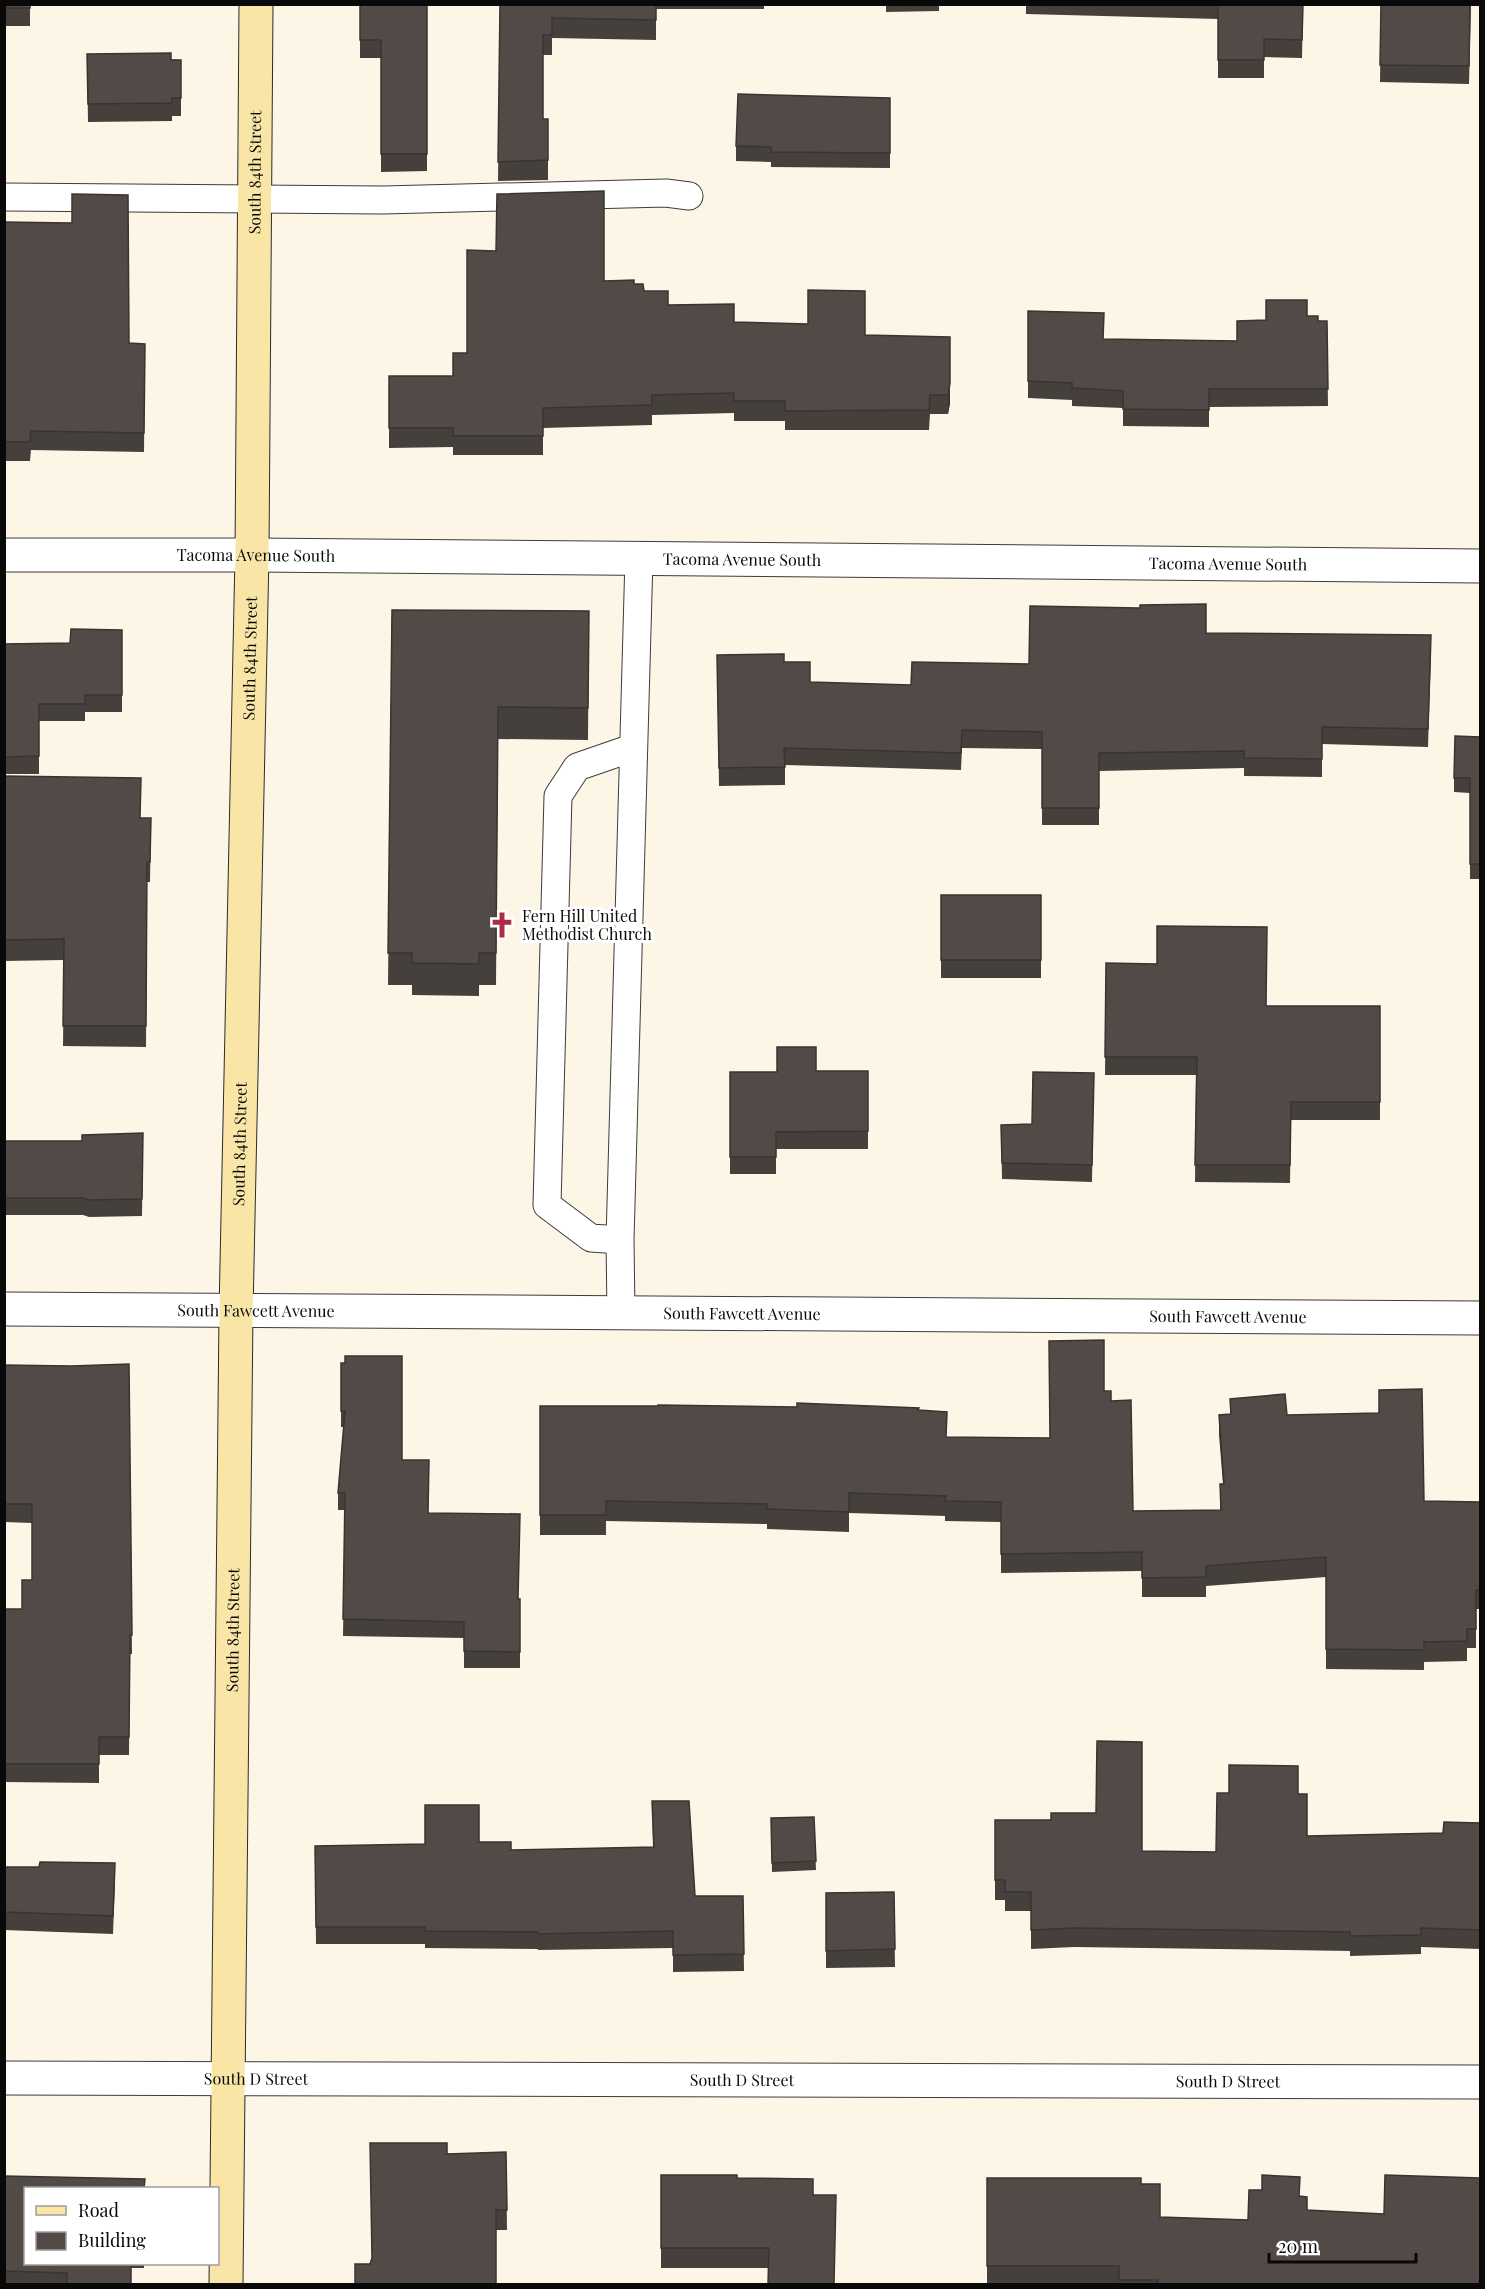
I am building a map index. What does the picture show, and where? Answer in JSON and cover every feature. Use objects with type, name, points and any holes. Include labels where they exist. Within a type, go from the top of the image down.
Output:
[{"type":"main road","name":"South 84th Street","points":[[226,2284],[236,1311],[252,555],[256,4]]},
{"type":"street","name":"Tacoma Avenue South","points":[[4,555],[252,555],[1480,566]]},
{"type":"street","name":"South Fawcett Avenue","points":[[4,1309],[1480,1318]]},
{"type":"street","name":"South D Street","points":[[4,2078],[1480,2082]]},
{"type":"lane","points":[[4,197],[394,200],[666,193],[689,196]]},
{"type":"lane","points":[[621,1314],[620,1240],[639,558]]},
{"type":"lane","points":[[620,1240],[591,1238],[547,1205],[558,796],[577,767],[632,748]]},
{"type":"building","points":[[4,4],[30,4],[30,8],[4,8]]},
{"type":"building","points":[[360,4],[427,4],[427,154],[381,154],[381,40],[360,40]]},
{"type":"building","points":[[500,4],[656,4],[656,20],[552,18],[552,35],[543,35],[543,119],[548,119],[548,160],[498,162]]},
{"type":"building","points":[[1218,4],[1303,4],[1302,40],[1264,39],[1264,60],[1218,60]]},
{"type":"building","points":[[1381,4],[1470,4],[1469,66],[1380,65]]},
{"type":"building","points":[[171,53],[171,60],[181,60],[181,98],[172,98],[172,103],[88,104],[87,54]]},
{"type":"building","points":[[738,94],[890,98],[890,153],[771,152],[771,147],[736,146]]},
{"type":"building","points":[[604,191],[604,281],[634,280],[634,284],[643,284],[644,291],[668,291],[668,305],[734,304],[734,322],[808,324],[808,290],[865,291],[865,335],[950,337],[948,395],[930,395],[929,410],[785,411],[785,401],[734,401],[734,393],[652,395],[652,405],[543,408],[543,436],[453,436],[453,428],[389,428],[389,376],[453,376],[453,353],[467,353],[467,250],[496,251],[497,194]]},
{"type":"building","points":[[72,194],[128,195],[129,343],[145,344],[144,433],[31,431],[30,442],[4,442],[4,222],[72,223]]},
{"type":"building","points":[[1266,300],[1307,300],[1307,316],[1318,316],[1318,321],[1327,321],[1328,389],[1209,389],[1209,410],[1123,409],[1123,391],[1072,388],[1072,383],[1028,381],[1028,311],[1104,313],[1103,339],[1237,341],[1237,321],[1266,320]]},
{"type":"building","points":[[1206,604],[1206,633],[1431,635],[1428,729],[1322,727],[1322,759],[1244,758],[1244,751],[1099,753],[1099,808],[1042,808],[1042,732],[962,730],[961,753],[784,748],[785,767],[719,768],[717,655],[784,654],[784,662],[810,662],[810,682],[911,685],[912,662],[1029,664],[1030,606],[1140,608],[1140,605]]},
{"type":"building","points":[[392,610],[589,611],[588,708],[498,707],[496,953],[479,953],[479,964],[412,963],[412,953],[388,953]]},
{"type":"building","points":[[71,629],[122,630],[122,695],[85,695],[85,704],[39,704],[39,756],[4,757],[4,644],[70,643]]},
{"type":"building","points":[[1455,736],[1480,737],[1480,864],[1470,864],[1470,778],[1454,778]]},
{"type":"building","points":[[4,776],[141,778],[140,818],[151,818],[150,862],[147,862],[146,1026],[63,1026],[64,939],[4,940]]},
{"type":"building","points":[[941,895],[1041,895],[1041,960],[941,960]]},
{"type":"building","points":[[1157,926],[1267,927],[1266,1006],[1380,1006],[1380,1102],[1291,1102],[1290,1165],[1195,1165],[1197,1057],[1105,1057],[1106,963],[1157,964]]},
{"type":"building","points":[[777,1047],[816,1047],[816,1071],[868,1071],[868,1131],[776,1132],[776,1157],[730,1157],[730,1072],[777,1072]]},
{"type":"building","points":[[1033,1072],[1094,1073],[1092,1165],[1002,1163],[1001,1125],[1032,1124]]},
{"type":"building","points":[[143,1133],[142,1199],[4,1198],[4,1141],[82,1141],[82,1135]]},
{"type":"building","points":[[1104,1340],[1104,1391],[1111,1391],[1111,1401],[1131,1400],[1133,1511],[1221,1510],[1220,1484],[1224,1484],[1219,1415],[1231,1414],[1230,1399],[1285,1394],[1287,1415],[1379,1413],[1379,1390],[1422,1389],[1424,1501],[1480,1502],[1480,1590],[1476,1590],[1476,1629],[1467,1629],[1467,1641],[1424,1642],[1424,1650],[1326,1649],[1326,1557],[1206,1566],[1206,1577],[1142,1578],[1142,1552],[1001,1554],[1001,1502],[945,1501],[946,1496],[849,1493],[849,1512],[767,1509],[767,1504],[606,1501],[606,1515],[540,1515],[540,1406],[797,1407],[797,1403],[919,1408],[918,1410],[947,1412],[946,1437],[1050,1438],[1049,1341]]},
{"type":"building","points":[[345,1356],[402,1356],[402,1460],[429,1460],[428,1513],[520,1514],[518,1599],[520,1599],[520,1652],[464,1651],[464,1622],[343,1619],[345,1493],[338,1493],[345,1411],[341,1411],[341,1363],[345,1363]]},
{"type":"building","points":[[129,1364],[132,1635],[130,1635],[129,1737],[99,1737],[99,1764],[4,1764],[4,1609],[22,1609],[22,1580],[32,1580],[32,1504],[4,1504],[4,1365]]},
{"type":"building","points":[[1097,1741],[1142,1742],[1142,1851],[1216,1852],[1217,1793],[1229,1793],[1229,1765],[1298,1766],[1298,1794],[1307,1794],[1307,1836],[1443,1833],[1444,1822],[1480,1823],[1480,1930],[1421,1928],[1421,1935],[1350,1936],[1350,1932],[1074,1928],[1031,1930],[1031,1892],[1005,1892],[1005,1880],[995,1880],[995,1820],[1051,1820],[1051,1813],[1096,1813]]},
{"type":"building","points":[[652,1801],[689,1801],[695,1896],[743,1896],[744,1954],[673,1955],[673,1931],[538,1934],[538,1932],[425,1931],[425,1927],[316,1927],[315,1846],[425,1844],[425,1805],[479,1805],[479,1842],[511,1842],[511,1850],[654,1847]]},
{"type":"building","points":[[814,1817],[816,1861],[772,1863],[771,1818]]},
{"type":"building","points":[[40,1862],[115,1863],[113,1916],[4,1912],[4,1867],[39,1867]]},
{"type":"building","points":[[894,1892],[895,1949],[826,1951],[826,1893]]},
{"type":"building","points":[[370,2143],[447,2143],[447,2154],[506,2152],[507,2210],[496,2210],[496,2284],[355,2284],[355,2264],[370,2264],[372,2258]]},
{"type":"building","points":[[661,2175],[737,2175],[737,2178],[813,2179],[813,2195],[836,2195],[834,2284],[768,2284],[769,2248],[661,2248]]},
{"type":"building","points":[[1262,2175],[1300,2177],[1299,2196],[1307,2197],[1307,2210],[1384,2214],[1385,2175],[1480,2178],[1479,2284],[1158,2284],[1158,2280],[1119,2280],[1119,2266],[987,2266],[987,2178],[1141,2178],[1141,2184],[1160,2184],[1160,2217],[1248,2220],[1249,2190],[1262,2190]]},
{"type":"building","points":[[4,2176],[145,2179],[144,2187],[24,2187],[24,2265],[131,2265],[131,2284],[67,2284],[67,2273],[4,2271]]},
{"type":"place","name":"Fern Hill United Methodist Church","points":[[502,925]]}]
